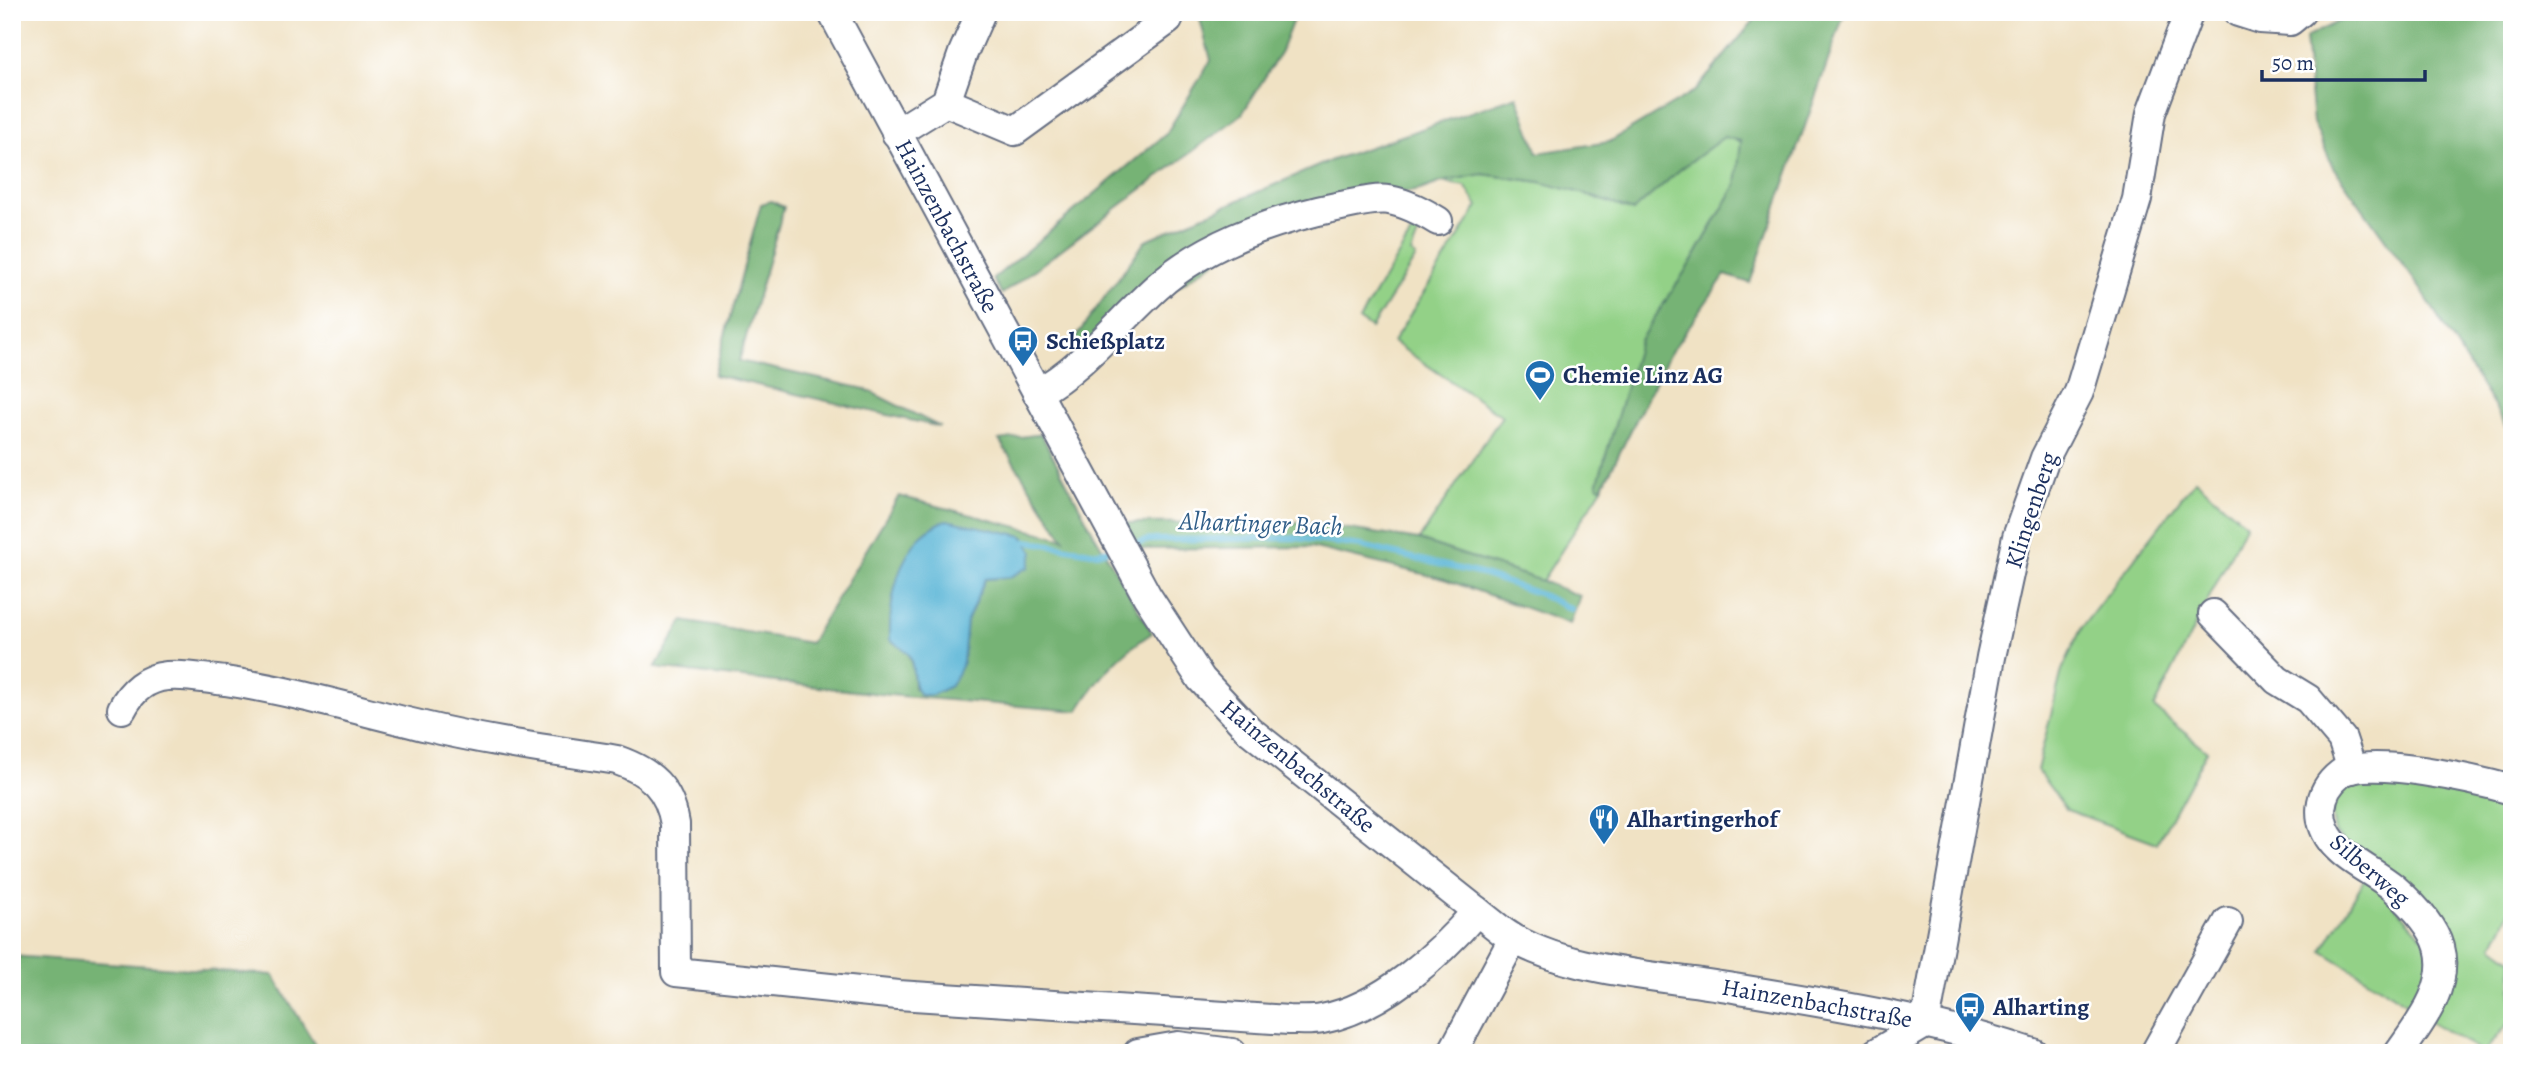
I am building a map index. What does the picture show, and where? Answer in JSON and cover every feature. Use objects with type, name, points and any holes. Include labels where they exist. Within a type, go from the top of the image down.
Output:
[{"type":"street","name":"Hainzenbachstraße","points":[[832,12],[1127,561],[1184,656],[1222,704],[1248,730],[1513,939],[1555,956],[1590,965],[1873,1010],[2032,1053]]},
{"type":"street","points":[[897,133],[946,102],[981,12]]},
{"type":"street","points":[[946,102],[1015,131],[1168,20],[1168,12]]},
{"type":"street","name":"Klingenberg","points":[[1925,1024],[1991,657],[2017,537],[2045,458],[2079,392],[2137,198],[2151,113],[2189,12]]},
{"type":"street","points":[[2238,12],[2260,19],[2290,21],[2301,12]]},
{"type":"street","points":[[1037,393],[1087,357],[1157,287],[1178,270],[1228,242],[1315,211],[1366,202],[1387,200],[1412,206],[1438,221]]},
{"type":"street","points":[[2213,614],[2277,680],[2308,699],[2342,739],[2352,769],[2360,766],[2434,772],[2512,790]]},
{"type":"street","points":[[122,709],[136,688],[151,679],[189,676],[266,687],[503,743],[617,760],[633,765],[649,775],[672,807],[676,972],[898,995],[1289,1020],[1322,1019],[1355,1009],[1405,979],[1448,945],[1477,911]]},
{"type":"street","name":"Silberweg","points":[[2352,769],[2343,772],[2330,783],[2322,796],[2321,813],[2325,831],[2335,845],[2395,889],[2417,911],[2439,947],[2441,965],[2437,988],[2424,1017],[2399,1053]]},
{"type":"street","points":[[2155,1053],[2228,922]]},
{"type":"street","points":[[1452,1053],[1513,939]]},
{"type":"street","points":[[1875,1053],[1925,1024]]},
{"type":"street","points":[[1138,1053],[1178,1046],[1232,1053]]},
{"type":"green space","points":[[1198,12],[1296,12],[1281,51],[1242,114],[1002,294],[993,279],[1166,134],[1211,60]]},
{"type":"green space","points":[[1761,12],[1845,12],[1750,283],[1725,275],[1667,358],[1602,488],[1597,485],[1640,340],[1695,256],[1736,185],[1741,141],[1724,137],[1682,168],[1633,211],[1540,182],[1482,174],[1442,182],[1420,190],[1285,214],[1083,351],[1073,341],[1146,240],[1332,160],[1517,96],[1538,153],[1609,142],[1696,90]]},
{"type":"green space","points":[[2357,12],[2512,12],[2512,435],[2422,291],[2333,167],[2313,123],[2305,38]]},
{"type":"green space","points":[[1724,136],[1742,141],[1736,185],[1695,256],[1598,485],[1602,488],[1542,581],[1419,540],[1502,416],[1393,342],[1478,206],[1465,186],[1441,182],[1482,174],[1540,182],[1585,194],[1682,168]]},
{"type":"green space","points":[[771,201],[784,207],[739,361],[865,389],[940,427],[714,375],[761,204]]},
{"type":"green space","points":[[1417,224],[1421,227],[1411,253],[1416,257],[1371,328],[1359,320]]},
{"type":"green space","points":[[1041,434],[1094,534],[1152,633],[1110,667],[1078,711],[889,695],[655,668],[683,621],[810,643],[899,496],[1064,539],[999,440]],"holes":[[[1023,536],[1010,577],[985,579],[967,621],[963,662],[914,688],[913,669],[908,653]]]},
{"type":"green space","points":[[2195,480],[2246,524],[2154,708],[2207,751],[2157,843],[2067,810],[2037,770],[2062,670],[2082,627]]},
{"type":"green space","points":[[1304,522],[1419,540],[1580,596],[1570,624],[1444,579],[1311,547],[1138,549],[1124,523]]},
{"type":"green space","points":[[2367,776],[2512,799],[2512,907],[2493,946],[2512,960],[2512,1020],[2483,1053],[2428,1020],[2448,951],[2335,833],[2330,802],[2337,789]]},
{"type":"green space","points":[[2365,879],[2386,896],[2424,938],[2432,973],[2416,1009],[2322,951]]},
{"type":"green space","points":[[12,956],[273,975],[316,1046],[311,1053],[12,1053]]},
{"type":"water","points":[[946,520],[1023,536],[1033,552],[1029,567],[1010,577],[985,579],[967,621],[963,662],[951,686],[932,695],[920,695],[915,686],[909,655],[890,640],[892,602],[908,553],[921,536]]},
{"type":"waterway","name":"Alhartinger Bach","points":[[1129,545],[1150,540],[1296,538],[1362,546],[1481,574],[1540,594],[1571,609]]},
{"type":"waterway","name":"Alhartinger Bach","points":[[1027,541],[1097,553],[1111,549]]},
{"type":"place","name":"Schießplatz","points":[[1023,368]]},
{"type":"place","name":"Chemie Linz AG","points":[[1540,402]]},
{"type":"place","name":"Alhartingerhof","points":[[1604,846]]},
{"type":"place","name":"Alharting","points":[[1970,1034]]}]
